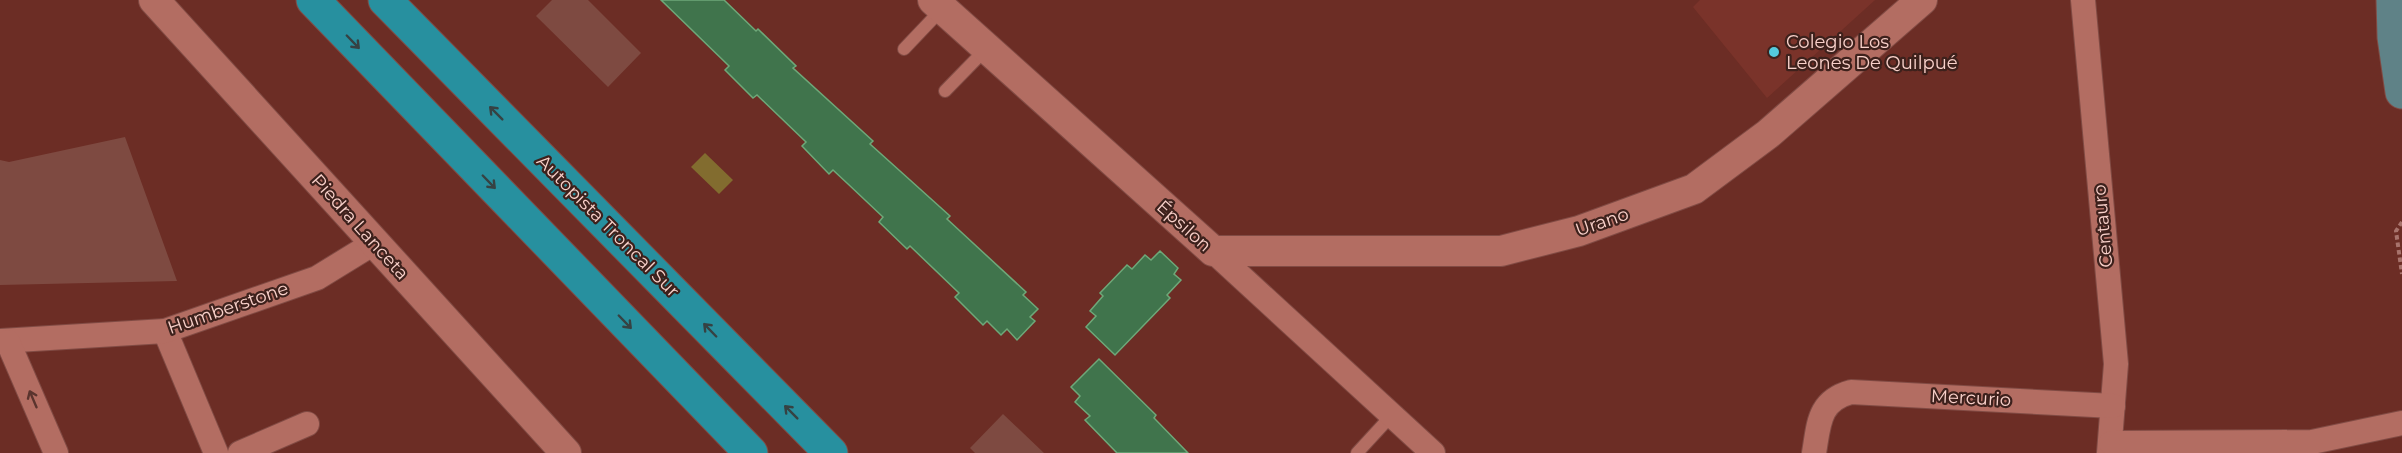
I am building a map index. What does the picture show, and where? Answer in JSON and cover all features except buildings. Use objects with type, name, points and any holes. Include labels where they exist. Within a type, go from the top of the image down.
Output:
[{"type":"highway","points":[[313,0],[751,453]]},
{"type":"highway","name":"Autopista Troncal Sur","points":[[385,0],[831,453]]},
{"type":"main road","points":[[2393,0],[2402,92]]},
{"type":"street","name":"Piedra Lanceta","points":[[154,0],[536,423],[566,453]]},
{"type":"street","name":"Urano","points":[[1213,251],[1501,251],[1579,231],[1694,189],[1768,134],[1922,0]]},
{"type":"street","name":"Centauro","points":[[2083,0],[2115,364],[2110,448]]},
{"type":"street","name":"Épsilon","points":[[938,4],[986,50],[1213,251],[1433,453]]},
{"type":"street","name":"Humberstone","points":[[4,341],[165,331],[317,278],[374,243]]},
{"type":"street","points":[[165,331],[216,453]]},
{"type":"street","points":[[4,341],[56,453]]},
{"type":"street","name":"Mercurio","points":[[1814,453],[1819,420],[1831,401],[1851,392],[2113,406]]},
{"type":"street","points":[[536,423],[538,453]]},
{"type":"street","points":[[2110,448],[2312,442],[2402,423]]},
{"type":"street","points":[[240,453],[307,424]]},
{"type":"street","points":[[2312,442],[2350,453]]},
{"type":"lane","points":[[904,49],[938,4]]},
{"type":"lane","points":[[945,91],[986,50]]},
{"type":"lane","points":[[1357,453],[1391,416]]},
{"type":"path","points":[[2402,222],[2396,231],[2402,274]]},
{"type":"shaded area","points":[[552,0],[588,0],[641,53],[608,87],[536,16]]},
{"type":"shaded area","name":"Colegio Los Leones De Quilpué","points":[[1700,0],[1875,0],[1767,98],[1693,7]]},
{"type":"shaded area","points":[[125,137],[177,281],[0,285],[0,160],[9,162]]},
{"type":"shaded area","points":[[705,153],[733,180],[719,194],[691,167]]},
{"type":"shaded area","points":[[1003,414],[1044,453],[975,453],[970,448]]},
{"type":"place","name":"Colegio Los Leones De Quilpué","points":[[1774,52]]}]
